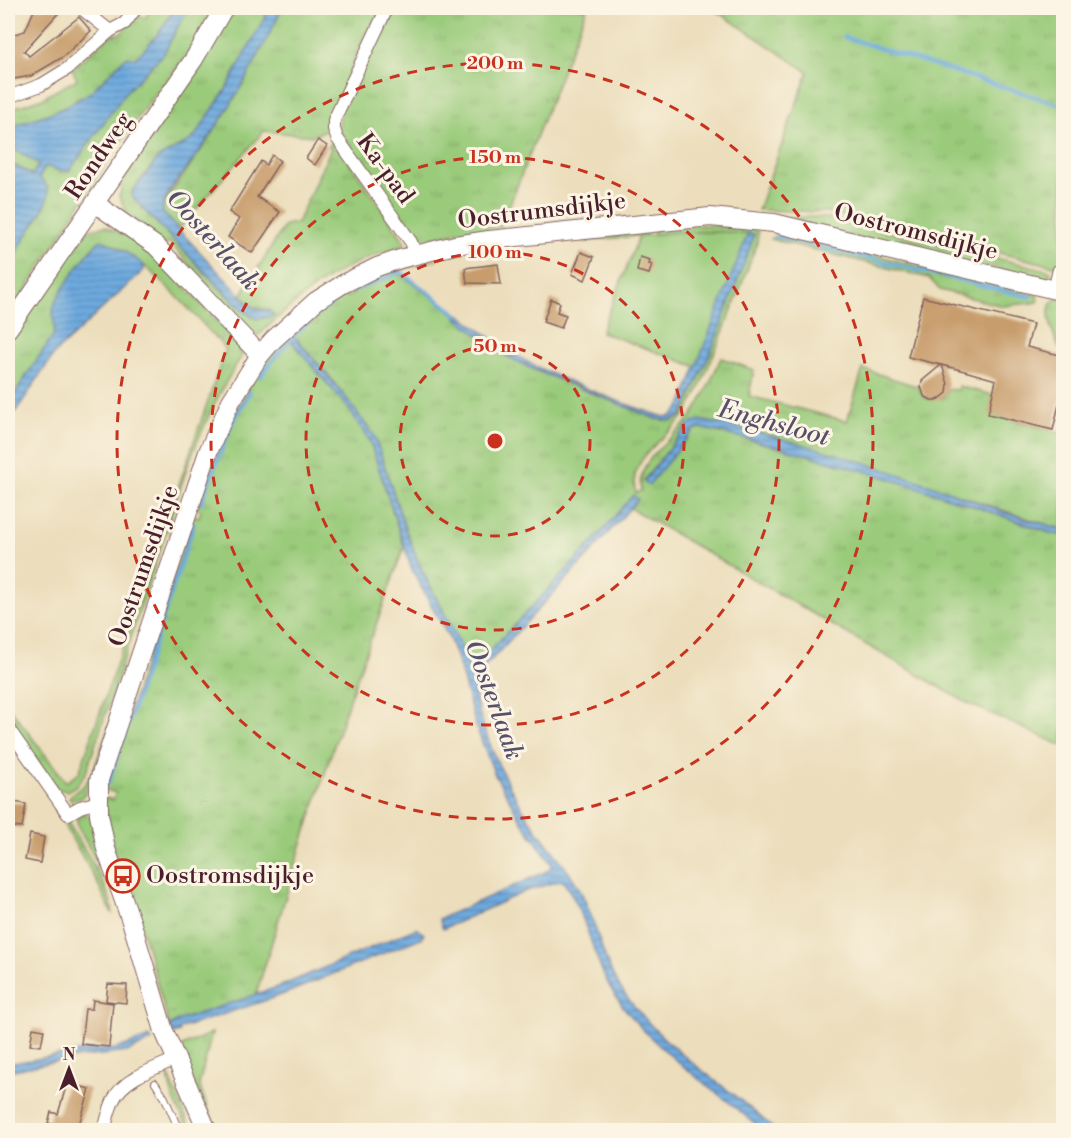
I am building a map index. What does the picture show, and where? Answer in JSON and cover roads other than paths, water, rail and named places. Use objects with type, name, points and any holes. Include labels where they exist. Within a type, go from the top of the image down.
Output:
[{"type":"street","points":[[81,8],[110,31]]},
{"type":"street","points":[[8,97],[41,85],[67,69],[110,31],[125,23],[136,8]]},
{"type":"street","name":"Rondweg","points":[[8,329],[194,59],[224,8]]},
{"type":"street","name":"Ka-pad","points":[[387,8],[334,120],[334,129],[411,242],[416,254]]},
{"type":"street","points":[[96,204],[156,246],[260,355]]},
{"type":"street","name":"Oostrumsdijkje","points":[[207,1131],[164,1031],[132,924],[106,849],[98,802],[102,766],[208,452],[231,401],[260,355],[300,314],[332,290],[377,267],[416,254],[489,240],[673,220],[710,218],[756,220]]},
{"type":"street","name":"Oostromsdijkje","points":[[756,220],[1057,291]]},
{"type":"street","points":[[8,728],[68,814],[80,807],[98,802]]},
{"type":"street","points":[[104,1131],[114,1098],[120,1090],[147,1072],[176,1059]]},
{"type":"lane","points":[[1056,269],[1057,291]]},
{"type":"lane","points":[[155,1083],[165,1098],[179,1131]]},
{"type":"water","points":[[175,8],[188,8],[164,53],[126,92],[69,171],[60,171],[46,166],[39,178],[46,184],[47,199],[8,271],[8,162],[32,175],[39,164],[8,146],[8,128],[59,110],[90,93],[126,57],[136,58],[159,33]]},
{"type":"water","points":[[270,8],[282,8],[253,66],[219,123],[169,193],[163,207],[163,213],[250,305],[257,309],[270,311],[274,316],[257,319],[244,312],[144,210],[132,196],[132,192],[158,158],[195,136],[225,91]]},
{"type":"water","points":[[748,233],[754,234],[752,242],[712,349],[683,413],[680,417],[670,421],[656,419],[530,368],[501,353],[456,317],[459,314],[512,353],[541,369],[625,403],[669,417],[680,408]]},
{"type":"water","points":[[101,240],[118,247],[134,258],[144,265],[144,270],[55,353],[8,423],[8,404],[54,334],[53,309],[57,300],[82,261]]},
{"type":"water","points":[[296,338],[344,395],[375,437],[406,531],[421,568],[459,642],[469,669],[482,659],[593,542],[633,495],[638,499],[480,672],[475,682],[476,698],[490,745],[511,789],[527,816],[579,888],[604,955],[623,992],[672,1046],[775,1130],[762,1130],[665,1051],[630,1015],[607,981],[578,908],[562,880],[526,891],[443,929],[439,919],[545,872],[551,868],[551,863],[524,825],[495,775],[476,727],[450,640],[412,570],[370,441],[349,409],[292,342]]},
{"type":"water","points":[[699,420],[757,432],[844,456],[1012,515],[1063,529],[1063,535],[1053,534],[878,475],[701,428],[694,430],[649,485],[646,484],[644,481],[689,424]]},
{"type":"water","points":[[417,928],[424,934],[421,938],[282,995],[179,1029],[180,1032],[173,1034],[169,1027],[180,1020],[281,986]]},
{"type":"water","points":[[150,1037],[152,1041],[127,1052],[74,1058],[8,1071],[8,1064],[88,1050],[116,1049]]},
{"type":"waterway","points":[[844,37],[1064,106]]},
{"type":"waterway","points":[[776,236],[1030,297]]},
{"type":"waterway","points":[[355,290],[401,272],[458,315]]},
{"type":"waterway","points":[[260,377],[296,334],[340,297]]},
{"type":"waterway","points":[[201,503],[232,423],[250,392]]},
{"type":"waterway","points":[[108,784],[194,524]]},
{"type":"place","name":"Oostromsdijkje","points":[[123,876]]},
{"type":"water label","name":"Oosterlaak","points":[[213,240]]},
{"type":"water label","name":"Enghsloot","points":[[774,423]]},
{"type":"water label","name":"Oosterlaak","points":[[494,700]]}]
